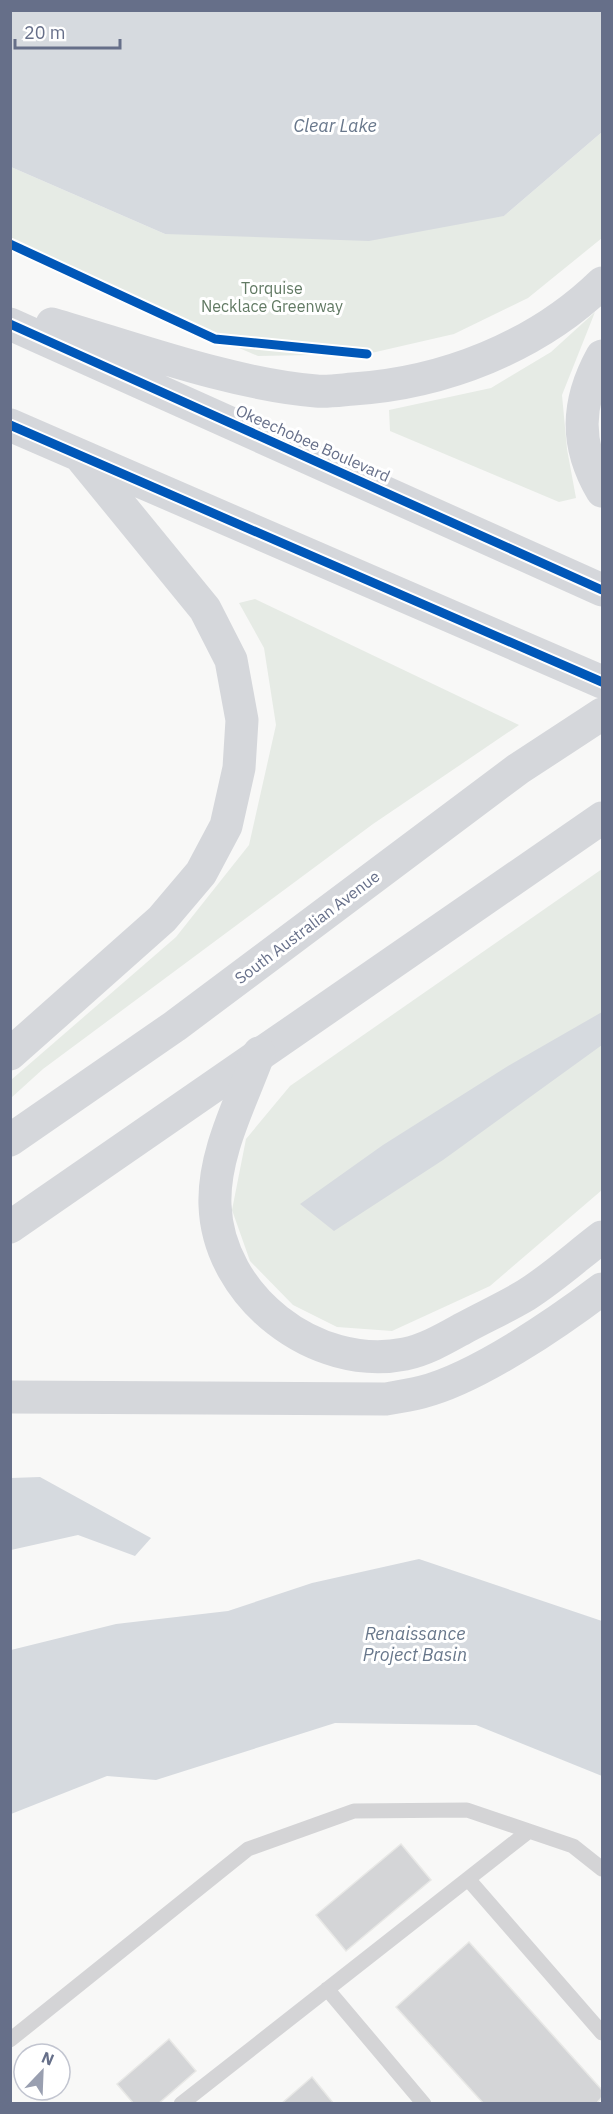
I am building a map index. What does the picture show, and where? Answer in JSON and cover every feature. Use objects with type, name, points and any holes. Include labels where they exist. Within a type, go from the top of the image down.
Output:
[{"type":"main road","points":[[10,312],[241,378],[317,391],[369,388],[424,380],[490,357],[528,338],[589,296],[603,283]]},
{"type":"main road","name":"Okeechobee Boulevard","points":[[10,324],[603,590]]},
{"type":"main road","points":[[603,356],[583,407],[581,438],[591,472],[603,491]]},
{"type":"main road","points":[[10,425],[603,682]]},
{"type":"main road","points":[[10,1054],[162,919],[201,873],[226,826],[239,768],[242,720],[231,660],[205,609],[80,456]]},
{"type":"main road","name":"South Australian Avenue","points":[[10,1140],[175,1026],[519,769],[603,714]]},
{"type":"main road","points":[[10,1227],[259,1053],[603,818]]},
{"type":"main road","points":[[259,1053],[219,1168],[215,1204],[219,1237],[232,1266],[250,1293],[301,1338],[335,1352],[371,1357],[405,1354],[431,1345],[527,1294],[603,1238]]},
{"type":"main road","points":[[14,1394],[386,1399],[424,1392],[471,1372],[568,1314],[603,1289]]},
{"type":"lane","points":[[10,2040],[249,1849],[354,1811],[466,1810],[573,1846],[603,1869]]},
{"type":"lane","points":[[187,2102],[529,1831]]},
{"type":"lane","points":[[468,1879],[603,2033]]},
{"type":"lane","points":[[327,1989],[424,2103]]},
{"type":"green space","name":"Torquise Necklace Greenway","points":[[602,132],[602,238],[528,298],[454,334],[367,354],[258,356],[11,250],[11,167],[165,234],[504,216]]},
{"type":"green space","points":[[595,312],[562,395],[567,449],[576,498],[559,502],[390,431],[389,410],[491,388],[551,352]]},
{"type":"green space","points":[[255,599],[519,725],[373,824],[43,1069],[11,1098],[11,1080],[176,937],[249,845],[276,725],[264,648],[239,603]]},
{"type":"green space","points":[[602,869],[602,1190],[490,1286],[392,1331],[337,1327],[293,1305],[250,1261],[232,1210],[246,1139],[290,1086]]},
{"type":"water","name":"Clear Lake","points":[[11,10],[602,11],[602,132],[504,216],[369,241],[165,234],[11,167]]},
{"type":"water","points":[[602,1012],[602,1045],[443,1160],[334,1231],[300,1204],[383,1145],[508,1066]]},
{"type":"water","points":[[40,1477],[151,1538],[135,1556],[78,1535],[11,1550],[11,1478]]},
{"type":"water","name":"Renaissance Project Basin","points":[[419,1559],[602,1621],[602,1776],[476,1725],[335,1723],[156,1780],[107,1776],[11,1814],[11,1650],[116,1624],[228,1611],[312,1583]]},
{"type":"building","points":[[401,1844],[431,1880],[346,1951],[316,1915]]},
{"type":"building","points":[[469,1942],[602,2090],[602,2097],[596,2104],[484,2104],[396,2007]]},
{"type":"building","points":[[169,2039],[196,2071],[158,2104],[134,2104],[117,2084]]},
{"type":"building","points":[[312,2077],[334,2104],[281,2104]]},
{"type":"cycle path","points":[[10,244],[215,339],[367,354]]},
{"type":"cycle path","points":[[10,324],[602,590]]},
{"type":"cycle path","points":[[10,425],[602,682]]}]
